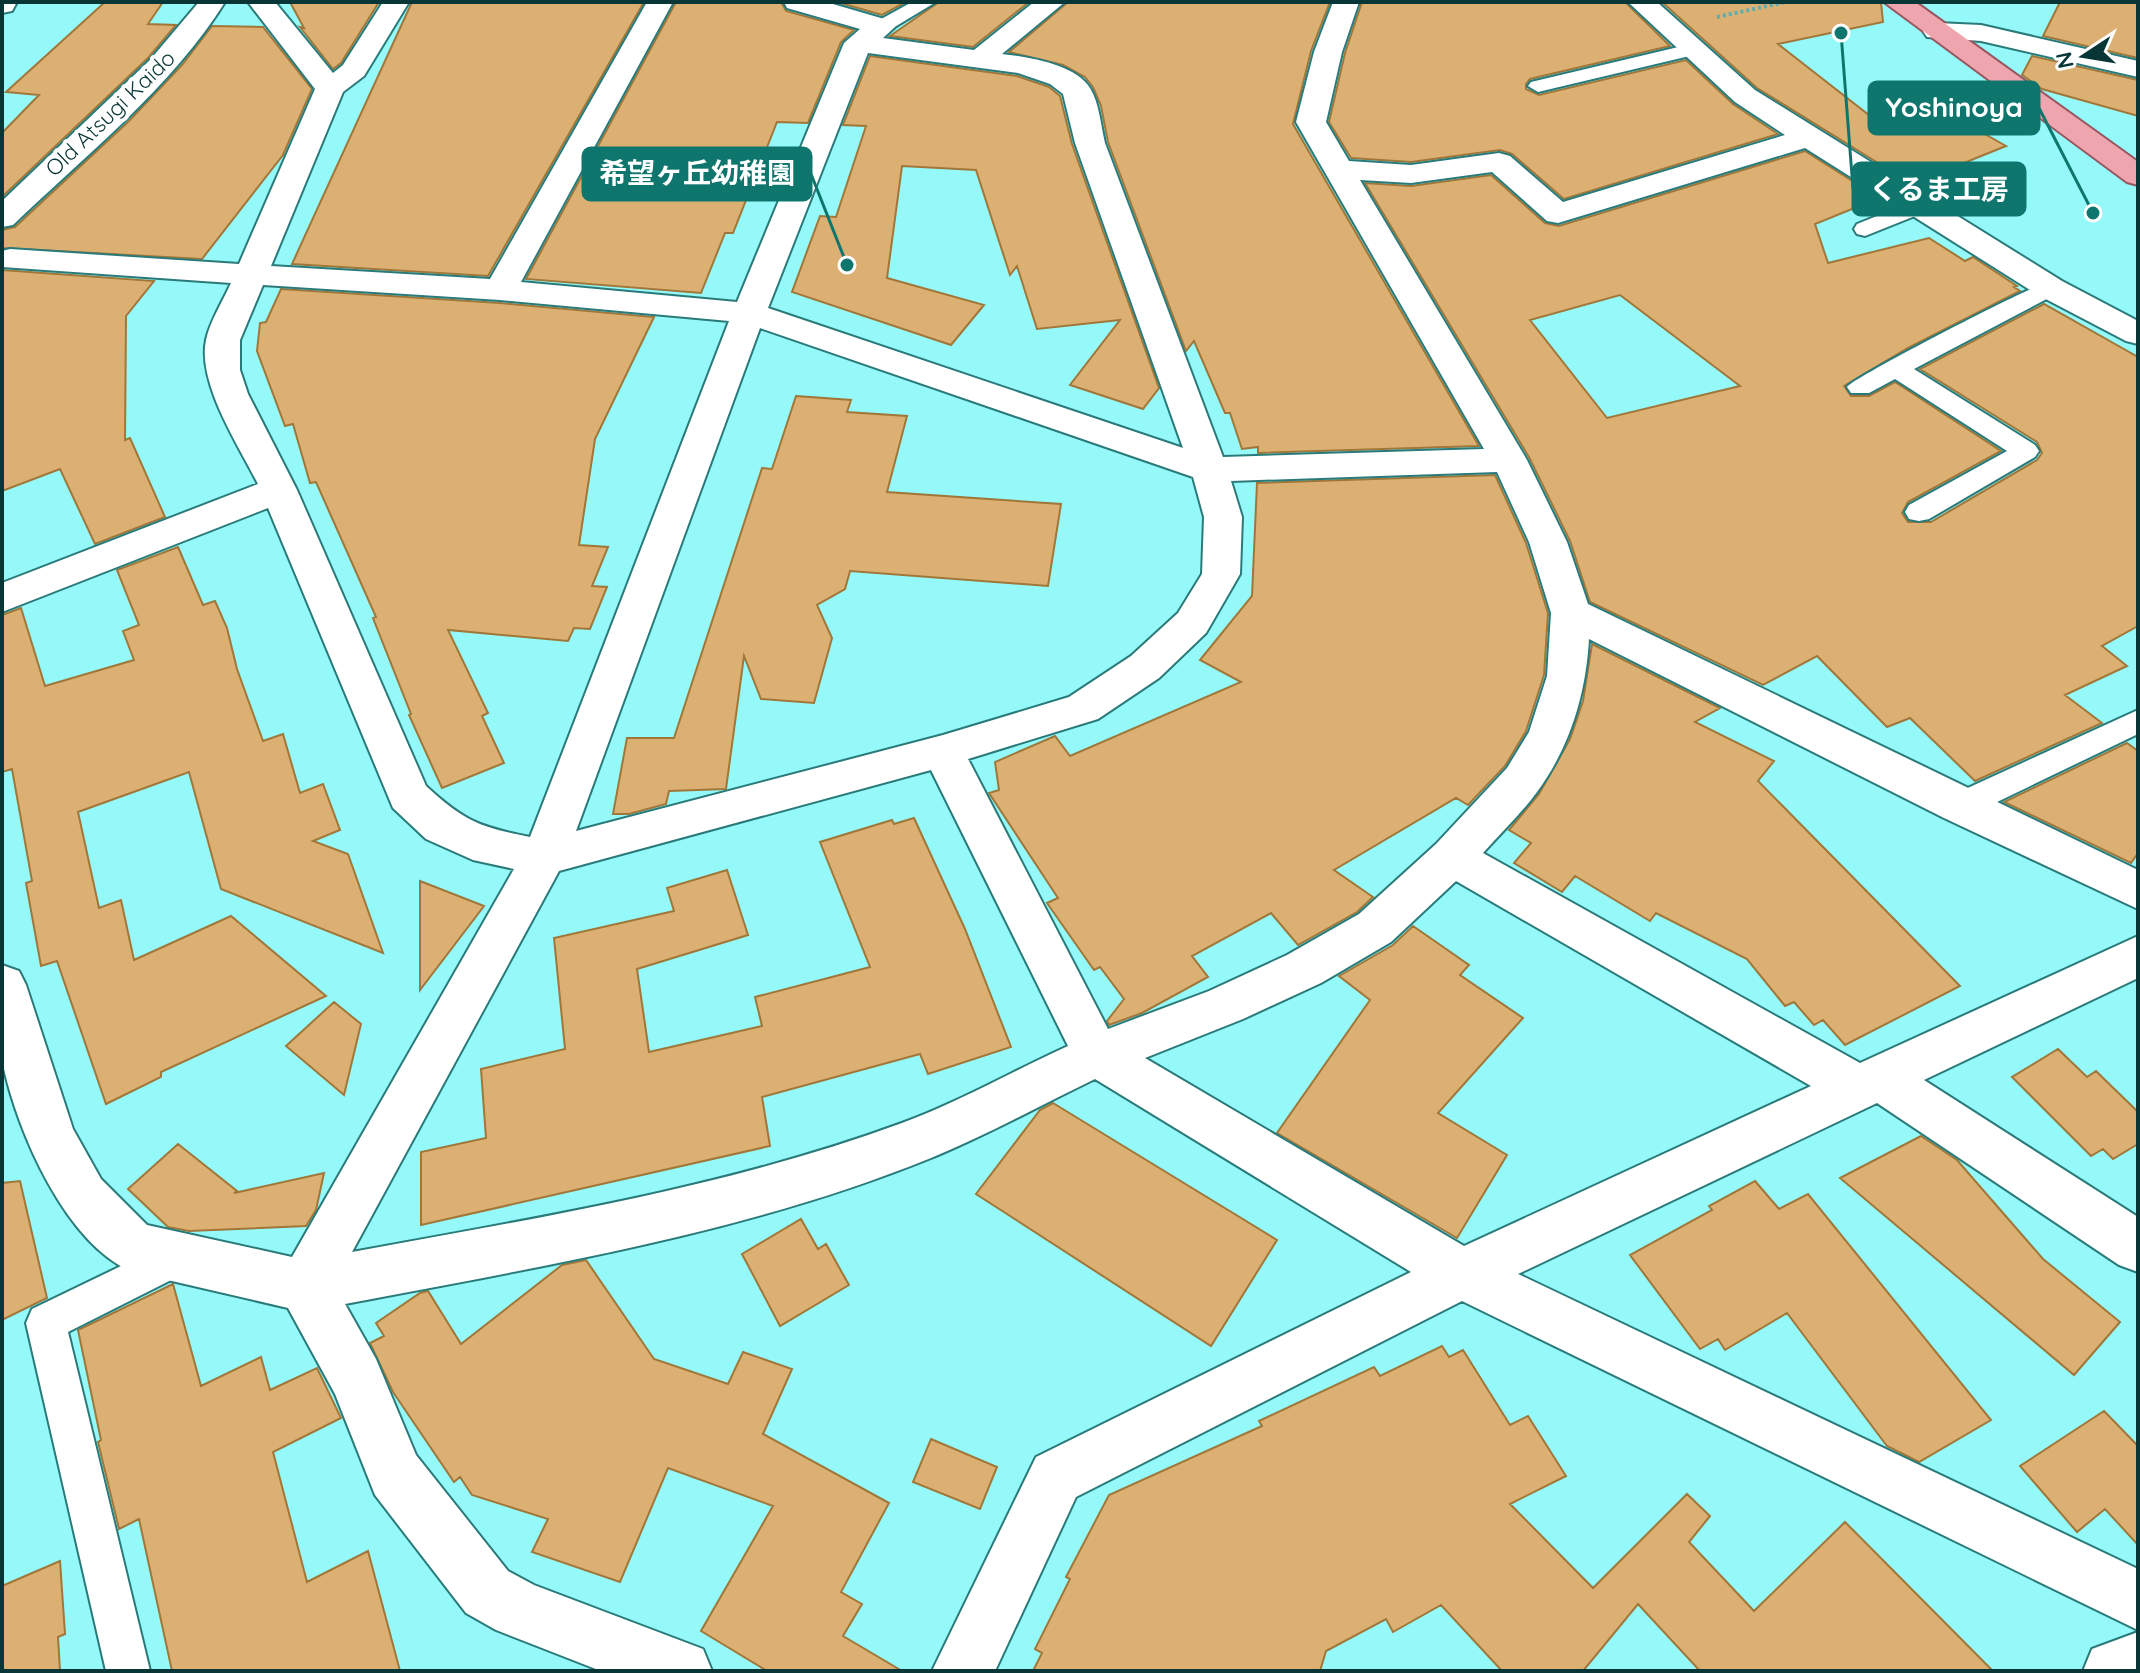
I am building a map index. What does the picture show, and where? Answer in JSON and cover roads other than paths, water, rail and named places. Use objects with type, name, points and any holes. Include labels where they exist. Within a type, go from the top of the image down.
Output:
[{"type":"main road","points":[[1897,2],[2138,176]]},
{"type":"street","name":"Old Atsugi Kaido","points":[[2,218],[94,133],[162,64],[201,20],[212,2]]},
{"type":"street","points":[[261,2],[330,88]]},
{"type":"street","points":[[396,2],[354,70],[330,88],[223,340],[223,370],[231,394],[279,490],[408,796],[441,827],[489,847],[544,857],[943,751],[1083,708],[1145,667],[1192,623],[1221,574],[1223,517],[1209,470],[1090,143],[1077,90],[1060,78],[1023,65],[978,61],[869,35],[797,2]]},
{"type":"street","points":[[500,290],[660,2]]},
{"type":"street","points":[[978,61],[1006,35],[1052,2]]},
{"type":"street","points":[[2,985],[50,1136],[83,1196],[133,1247],[305,1286],[599,1231],[782,1186],[916,1141],[1097,1055],[1226,1005],[1304,969],[1375,928],[1452,857],[1522,780],[1549,734],[1567,676],[1571,613],[1548,542],[1509,460],[1311,122],[1328,52],[1346,2]]},
{"type":"street","points":[[1641,2],[1745,96],[2050,288],[2138,334]]},
{"type":"street","points":[[1937,31],[1981,33],[2138,69]]},
{"type":"street","points":[[305,1286],[544,857],[749,313],[869,35]]},
{"type":"street","points":[[1338,170],[1411,174],[1499,162],[1558,214],[1808,137]]},
{"type":"street","points":[[10,259],[500,290],[749,313],[1209,470],[1509,460]]},
{"type":"street","points":[[2,598],[279,490]]},
{"type":"street","points":[[1571,613],[1959,806],[2138,891]]},
{"type":"street","points":[[943,751],[1097,1055],[1462,1274],[2138,1600]]},
{"type":"street","points":[[1452,857],[1869,1082],[2138,1247]]},
{"type":"street","points":[[963,1671],[1056,1477],[1462,1274],[2138,956]]},
{"type":"street","points":[[305,1286],[357,1378],[395,1475],[487,1592],[517,1609],[681,1671]]},
{"type":"street","points":[[2114,1671],[2138,1662]]},
{"type":"lane","points":[[869,35],[926,2]]},
{"type":"lane","points":[[1538,86],[1691,50]]},
{"type":"lane","points":[[1865,229],[1917,207]]},
{"type":"lane","points":[[1860,387],[2050,288]]},
{"type":"lane","points":[[1895,368],[2026,451],[1919,512]]},
{"type":"lane","points":[[1959,806],[2138,721]]},
{"type":"lane","points":[[128,1671],[46,1323],[177,1257]]},
{"type":"place","name":"くるま工房","points":[[1841,33]]},
{"type":"place","name":"Yoshinoya","points":[[2093,213]]},
{"type":"place","name":"希望ヶ丘幼稚園","points":[[847,265]]}]
